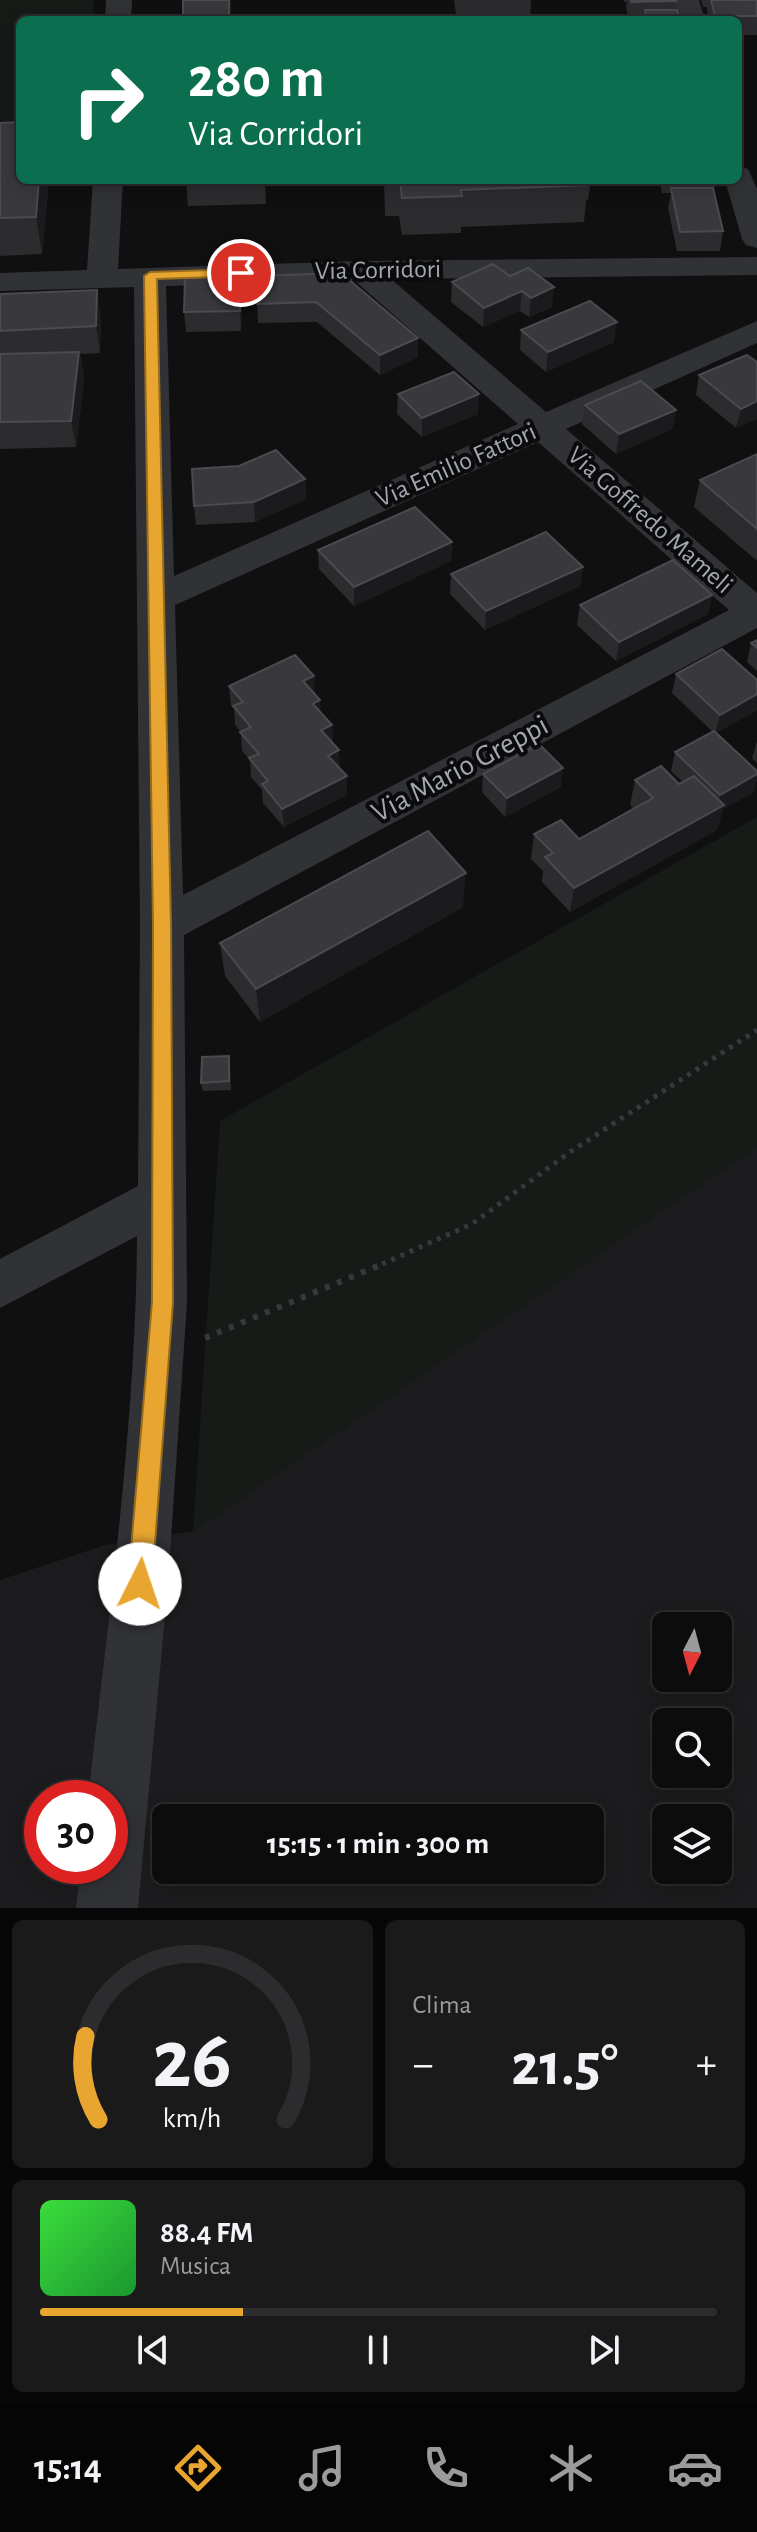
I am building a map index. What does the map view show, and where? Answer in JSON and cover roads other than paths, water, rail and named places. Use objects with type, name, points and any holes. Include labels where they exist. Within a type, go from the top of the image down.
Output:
[{"type":"street","points":[[102,278],[108,184]]},
{"type":"street","points":[[741,184],[757,239]]},
{"type":"street","name":"Via Corridori","points":[[0,282],[362,270],[757,266]]},
{"type":"street","name":"Via Goffredo Mameli","points":[[362,270],[757,613]]},
{"type":"street","points":[[107,1908],[140,1584],[162,1302],[162,926],[150,276]]},
{"type":"street","name":"Via Emilio Fattori","points":[[155,599],[757,331]]},
{"type":"street","name":"Via Mario Greppi","points":[[162,926],[757,613]]},
{"type":"street","points":[[7,1277],[162,1198]]}]
